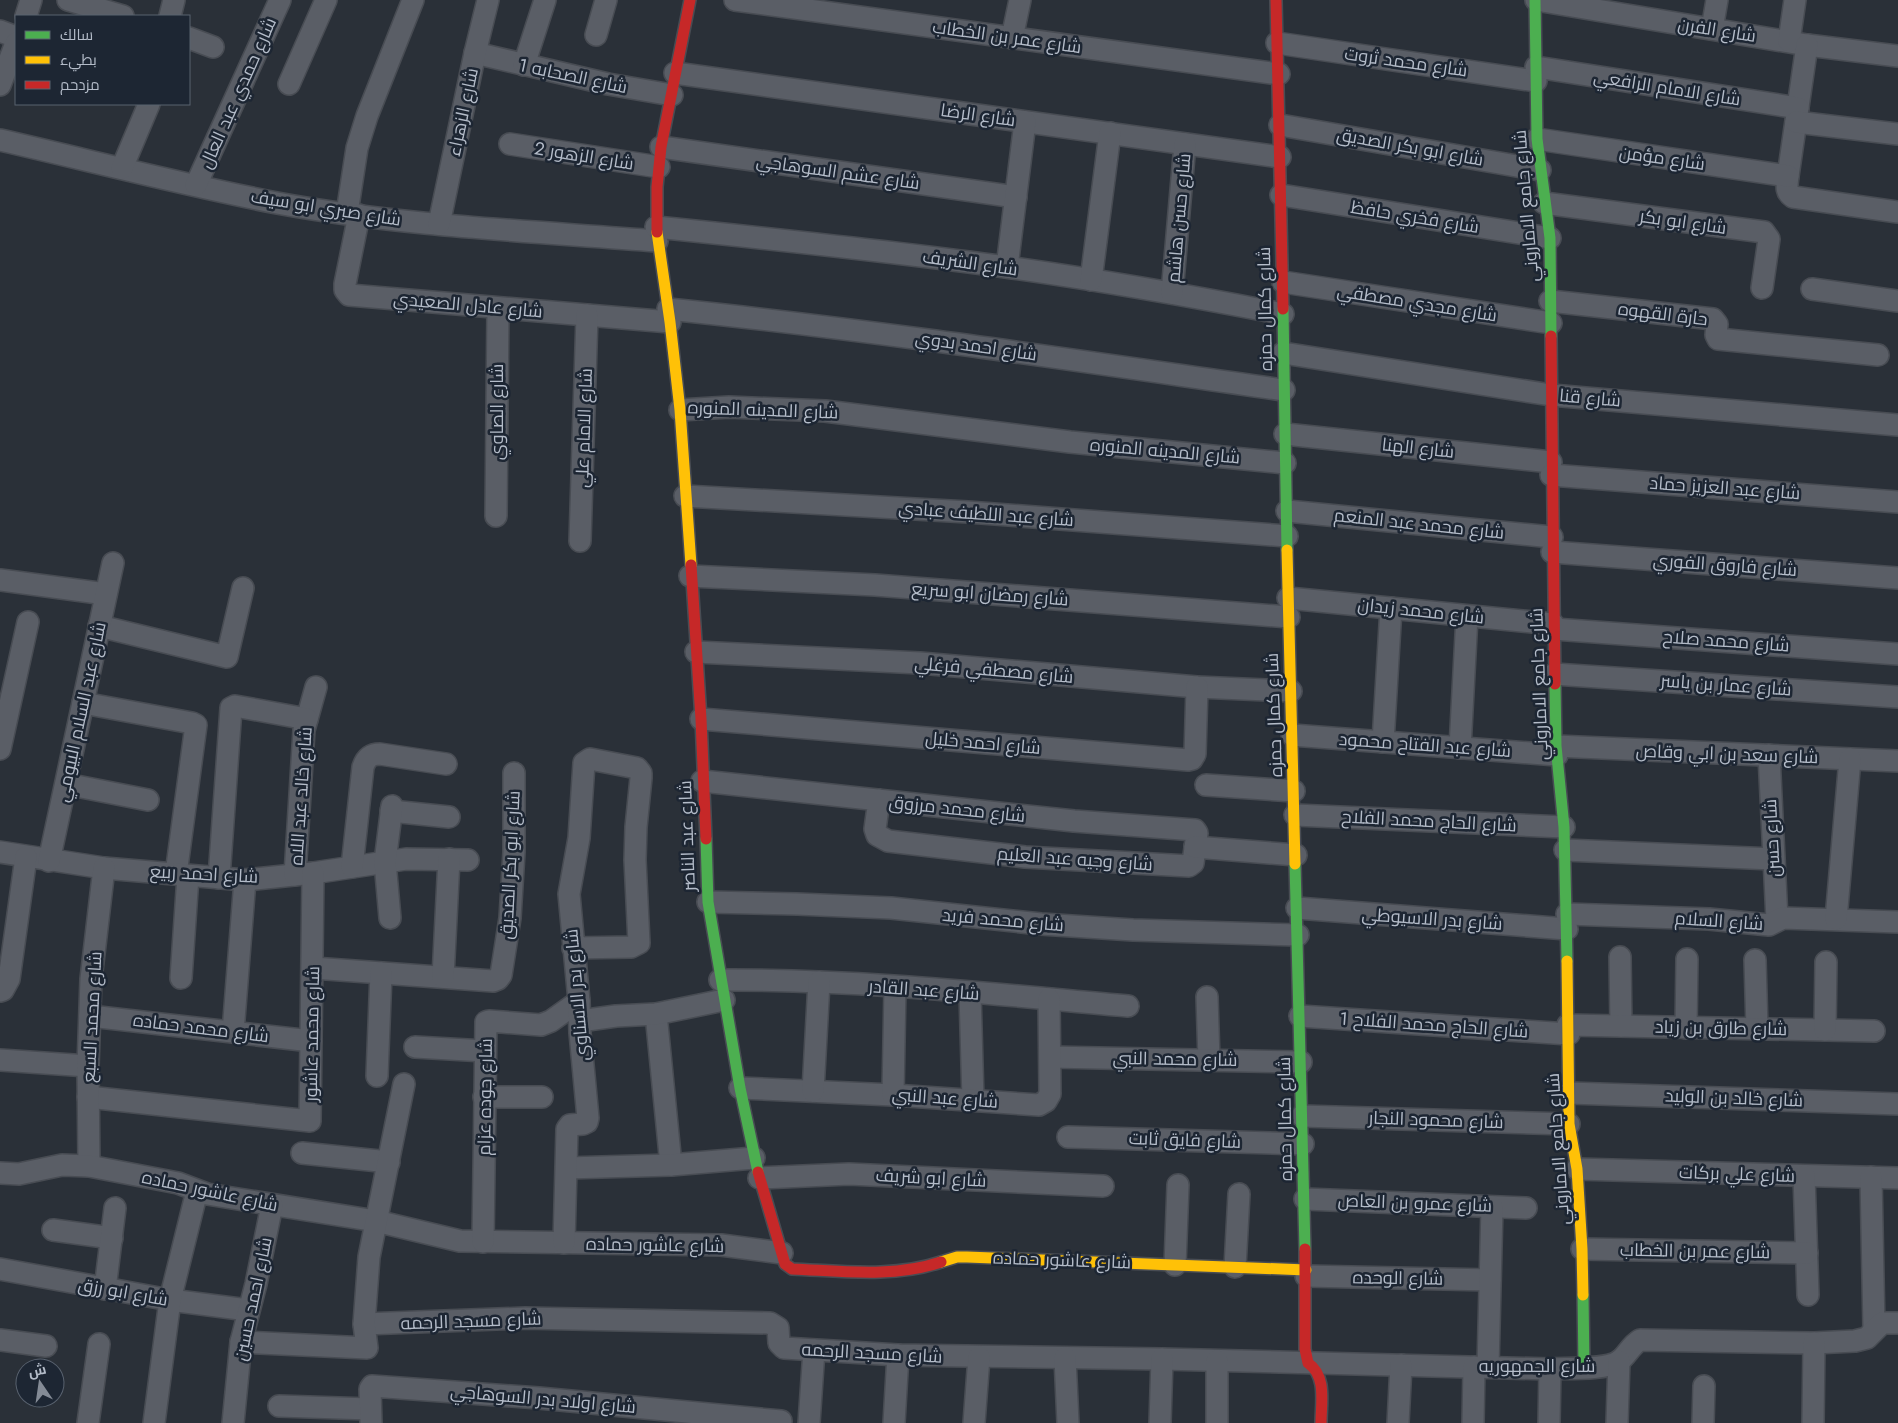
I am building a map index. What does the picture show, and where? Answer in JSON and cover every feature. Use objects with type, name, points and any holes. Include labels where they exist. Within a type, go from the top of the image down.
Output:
[{"type":"street","points":[[26,15],[32,0]]},
{"type":"street","points":[[68,0],[111,9]]},
{"type":"street","points":[[170,15],[174,0]]},
{"type":"street","name":"شارع حمدي عبد العال","points":[[196,185],[280,0]]},
{"type":"street","points":[[289,84],[326,0]]},
{"type":"street","points":[[353,214],[357,148],[366,116],[413,0]]},
{"type":"street","name":"شارع الزهراء","points":[[439,224],[488,0]]},
{"type":"street","points":[[524,65],[545,0]]},
{"type":"street","points":[[596,35],[606,0]]},
{"type":"street","name":"شارع المدينه المنوره","points":[[690,0],[660,157],[656,234],[669,316],[680,410],[729,407],[825,411],[1070,442],[1285,463]]},
{"type":"street","name":"شارع عمر بن الخطاب","points":[[735,0],[1279,74]]},
{"type":"street","points":[[1012,38],[1020,0]]},
{"type":"street","name":"شارع كمال حمزه","points":[[1276,0],[1280,125],[1285,463],[1306,1273],[1305,1349],[1308,1363],[1314,1367],[1320,1379],[1321,1423]]},
{"type":"street","name":"شارع الفرن","points":[[1535,0],[1798,43],[1898,56]]},
{"type":"street","name":"شارع جامع الاماروني","points":[[1535,0],[1537,139],[1550,238],[1554,674],[1557,751],[1565,850],[1570,1124],[1577,1170],[1582,1249],[1584,1367]]},
{"type":"street","points":[[1712,29],[1717,0]]},
{"type":"street","points":[[1795,0],[1798,43],[1797,115],[1788,176],[1787,189],[1789,194],[1793,197],[1898,212]]},
{"type":"street","points":[[0,32],[15,37]]},
{"type":"street","points":[[190,38],[213,47]]},
{"type":"street","name":"شارع محمد ثروت","points":[[1277,43],[1536,74]]},
{"type":"street","points":[[0,85],[14,54]]},
{"type":"street","name":"شارع الصحابه 1","points":[[475,54],[608,84],[672,95]]},
{"type":"street","name":"شارع الرضا","points":[[675,73],[1280,157]]},
{"type":"street","name":"شارع الامام الرافعي","points":[[1536,74],[1797,115],[1898,134]]},
{"type":"street","points":[[122,168],[149,105]]},
{"type":"street","points":[[1007,267],[1025,122]]},
{"type":"street","name":"شارع ابو بكر الصديق","points":[[1280,125],[1540,170]]},
{"type":"street","points":[[1090,280],[1110,133]]},
{"type":"street","name":"شارع مؤمن","points":[[1537,139],[1788,176]]},
{"type":"street","name":"شارع صبري ابو سيف","points":[[0,140],[278,203],[353,214],[439,224],[656,234]]},
{"type":"street","name":"شارع الزهور 2","points":[[510,144],[660,157]]},
{"type":"street","name":"شارع حسن هاشم","points":[[1172,293],[1185,144]]},
{"type":"street","name":"شارع عشم السوهاجي","points":[[660,157],[1016,197]]},
{"type":"street","name":"شارع فخري حافظ","points":[[1281,195],[1550,238]]},
{"type":"street","name":"شارع ابو بكر","points":[[1544,203],[1764,232],[1769,239],[1762,288]]},
{"type":"street","name":"شارع عادل الصعيدي","points":[[353,214],[344,284],[349,296],[587,315],[669,316]]},
{"type":"street","name":"شارع الشريف","points":[[656,234],[909,254],[1007,267],[1172,293],[1283,314]]},
{"type":"street","name":"شارع مجدي مصطفي","points":[[1283,282],[1550,323]]},
{"type":"street","points":[[1812,288],[1898,301]]},
{"type":"street","name":"حارة القهوه","points":[[1550,301],[1713,319],[1717,324],[1716,335],[1718,339],[1878,355]]},
{"type":"street","name":"شارع الصاوي","points":[[496,516],[498,308]]},
{"type":"street","name":"شارع الامام علي","points":[[580,541],[587,315]]},
{"type":"street","name":"شارع احمد بدوي","points":[[669,316],[778,320],[1000,349],[1284,390]]},
{"type":"street","name":"شارع قنا","points":[[1284,353],[1551,395],[1898,425]]},
{"type":"street","name":"شارع عبد الناصر","points":[[680,410],[701,719],[708,902],[722,990],[754,1158],[782,1253]]},
{"type":"street","name":"شارع الهنا","points":[[1285,434],[1551,469]]},
{"type":"street","name":"شارع عبد العزيز حماد","points":[[1551,469],[1898,502]]},
{"type":"street","name":"شارع عبد اللطيف عبادي","points":[[685,496],[968,512],[1287,536]]},
{"type":"street","name":"شارع محمد عبد المنعم","points":[[1287,511],[1552,545]]},
{"type":"street","name":"شارع فاروق الفوري","points":[[1552,545],[1898,578]]},
{"type":"street","name":"شارع عبد السلام البيومي","points":[[49,861],[113,563]]},
{"type":"street","name":"شارع رمضان ابو سريع","points":[[690,576],[1289,608]]},
{"type":"street","points":[[0,580],[106,594]]},
{"type":"street","points":[[99,626],[227,657],[243,588]]},
{"type":"street","name":"شارع محمد زيدان","points":[[1289,608],[1391,608],[1554,626]]},
{"type":"street","points":[[1383,742],[1391,608]]},
{"type":"street","points":[[1460,748],[1467,616]]},
{"type":"street","points":[[0,749],[28,622]]},
{"type":"street","name":"شارع محمد صلاح","points":[[1554,626],[1898,654]]},
{"type":"street","name":"شارع مصطفي فرغلي","points":[[696,652],[920,663],[1196,687],[1291,692]]},
{"type":"street","name":"شارع عمار بن ياسر","points":[[1554,674],[1898,697]]},
{"type":"street","name":"شارع خالد عبد اللاه","points":[[304,874],[303,743],[307,719],[316,687]]},
{"type":"street","name":"شارع احمد خليل","points":[[701,719],[1188,760],[1194,754],[1196,687]]},
{"type":"street","points":[[82,703],[196,725],[182,875],[181,978]]},
{"type":"street","points":[[219,878],[231,708],[235,706],[307,719]]},
{"type":"street","name":"شارع عبد الفتاح محمود","points":[[1292,736],[1460,748],[1557,751]]},
{"type":"street","name":"شارع سعد بن ابي وقاص","points":[[1557,751],[1769,755],[1898,761]]},
{"type":"street","points":[[352,867],[363,767],[366,758],[373,754],[380,754],[446,764]]},
{"type":"street","name":"شارع حسن","points":[[1769,755],[1777,920]]},
{"type":"street","name":"شارع بدر الاسناوي","points":[[564,1243],[567,1129],[570,1125],[587,1122],[588,1118],[573,948],[569,886],[580,838],[584,763],[590,759],[636,768],[641,773],[635,860],[639,944],[631,946],[573,948]]},
{"type":"street","points":[[1836,919],[1850,759]]},
{"type":"street","name":"شارع ابو بكر الصديق","points":[[313,968],[493,981],[498,979],[501,975],[511,908],[514,852],[514,773]]},
{"type":"street","name":"شارع محمد مرزوق","points":[[702,781],[1074,822],[1195,830],[1197,833],[1195,846]]},
{"type":"street","points":[[66,784],[148,800]]},
{"type":"street","points":[[1206,785],[1294,791]]},
{"type":"street","name":"شارع وجيه عبد العليم","points":[[879,800],[875,829],[876,835],[888,841],[1025,857],[1189,866],[1193,863],[1195,846]]},
{"type":"street","points":[[390,918],[385,862],[392,809],[449,816]]},
{"type":"street","name":"شارع الحاج محمد الفلاح","points":[[1295,815],[1564,827]]},
{"type":"street","points":[[1195,846],[1296,855]]},
{"type":"street","points":[[1565,850],[1773,859]]},
{"type":"street","name":"شارع احمد ربيع","points":[[0,852],[104,868],[245,880],[304,874],[406,859],[459,860],[443,978]]},
{"type":"street","points":[[0,990],[3,990],[8,984],[9,979],[26,857]]},
{"type":"street","name":"شارع محمد السبع","points":[[89,1166],[88,1066],[90,1016],[104,868]]},
{"type":"street","name":"شارع محمد عاشور","points":[[88,1096],[310,1121],[313,968],[304,874]]},
{"type":"street","points":[[233,1032],[245,880]]},
{"type":"street","name":"شارع محمد فريد","points":[[708,902],[891,908],[1041,924],[1133,930],[1298,935]]},
{"type":"street","name":"شارع بدر الاسيوطي","points":[[1297,908],[1567,922]]},
{"type":"street","name":"شارع السلام","points":[[1567,922],[1709,919],[1769,925],[1783,918],[1898,922]]},
{"type":"street","points":[[1620,956],[1621,1026]]},
{"type":"street","points":[[1686,1028],[1687,959]]},
{"type":"street","points":[[1755,960],[1757,1029]]},
{"type":"street","points":[[1825,1030],[1826,962]]},
{"type":"street","points":[[377,1076],[381,973]]},
{"type":"street","name":"شارع عبد القادر","points":[[580,1011],[616,1016],[656,1014],[722,990],[772,980],[895,987],[1128,1006]]},
{"type":"street","points":[[813,1091],[819,982]]},
{"type":"street","points":[[893,1095],[895,987]]},
{"type":"street","points":[[970,993],[974,1100]]},
{"type":"street","points":[[1207,997],[1209,1060]]},
{"type":"street","name":"شارع عبد النبي","points":[[740,1088],[893,1095],[1036,1105],[1043,1103],[1050,1094],[1049,999]]},
{"type":"street","name":"شارع جوده عزام","points":[[482,1242],[486,1024],[488,1021],[541,1025],[580,1011]]},
{"type":"street","points":[[656,1014],[671,1165]]},
{"type":"street","name":"شارع محمد حماده","points":[[90,1016],[311,1041]]},
{"type":"street","name":"شارع الحاج محمد الفلاح 1","points":[[1300,1016],[1569,1029]]},
{"type":"street","name":"شارع طارق بن زياد","points":[[1569,1029],[1621,1026],[1874,1031]]},
{"type":"street","points":[[415,1047],[485,1051]]},
{"type":"street","name":"شارع محمد النبي","points":[[1050,1057],[1301,1062]]},
{"type":"street","points":[[0,1060],[88,1066]]},
{"type":"street","points":[[241,1342],[367,1348],[364,1324],[369,1258],[404,1084]]},
{"type":"street","name":"شارع خالد بن الوليد","points":[[1569,1092],[1898,1104]]},
{"type":"street","points":[[484,1097],[542,1097]]},
{"type":"street","name":"شارع محمود النجار","points":[[1302,1116],[1570,1124]]},
{"type":"street","name":"شارع فايق ثابت","points":[[1068,1137],[1303,1144]]},
{"type":"street","points":[[302,1154],[388,1162]]},
{"type":"street","points":[[567,1168],[671,1165],[754,1158]]},
{"type":"street","name":"شارع عاشور حماده","points":[[0,1173],[19,1174],[62,1165],[89,1166],[178,1182],[197,1191],[376,1221],[460,1241],[721,1245],[782,1253],[786,1266],[792,1269],[871,1272],[906,1270],[927,1267],[957,1257],[967,1256],[1235,1267],[1306,1273]]},
{"type":"street","name":"شارع علي بركات","points":[[1577,1170],[1898,1178]]},
{"type":"street","name":"شارع ابو شريف","points":[[759,1178],[849,1174],[1103,1186]]},
{"type":"street","points":[[1804,1176],[1808,1295]]},
{"type":"street","points":[[1871,1178],[1874,1329]]},
{"type":"street","points":[[1175,1265],[1178,1185]]},
{"type":"street","points":[[154,1423],[170,1300],[197,1191]]},
{"type":"street","points":[[1235,1267],[1239,1194]]},
{"type":"street","name":"شارع عمرو بن العاص","points":[[1304,1199],[1526,1208]]},
{"type":"street","name":"شارع احمد حسين","points":[[233,1423],[241,1342],[256,1284],[272,1205]]},
{"type":"street","points":[[1473,1423],[1490,1280],[1492,1207]]},
{"type":"street","points":[[105,1289],[116,1208]]},
{"type":"street","points":[[53,1230],[112,1238]]},
{"type":"street","name":"شارع عمر بن الخطاب","points":[[1582,1249],[1807,1253]]},
{"type":"street","name":"شارع ابو رزق","points":[[0,1269],[170,1300],[248,1310]]},
{"type":"street","name":"شارع الوحده","points":[[1306,1273],[1490,1280]]},
{"type":"street","name":"شارع مسجد الرحمه","points":[[364,1324],[525,1318],[770,1323],[778,1328],[779,1344],[781,1347],[814,1350],[898,1355],[1308,1363]]},
{"type":"street","name":"شارع الجمهوريه","points":[[1308,1363],[1550,1369],[1608,1366],[1619,1362],[1629,1348],[1640,1340],[1814,1342],[1861,1340],[1867,1338],[1882,1323],[1898,1323]]},
{"type":"street","points":[[0,1340],[46,1346]]},
{"type":"street","points":[[1813,1423],[1814,1342]]},
{"type":"street","points":[[88,1423],[100,1344]]},
{"type":"street","points":[[809,1423],[814,1350]]},
{"type":"street","points":[[894,1423],[898,1355]]},
{"type":"street","points":[[974,1423],[979,1357]]},
{"type":"street","points":[[1065,1358],[1068,1423]]},
{"type":"street","points":[[1160,1423],[1162,1359]]},
{"type":"street","points":[[1217,1361],[1217,1423]]},
{"type":"street","points":[[1618,1423],[1619,1362]]},
{"type":"street","points":[[1398,1423],[1401,1365]]},
{"type":"street","points":[[1549,1423],[1550,1369]]},
{"type":"street","name":"شارع اولاد بدر السوهاجي","points":[[371,1416],[370,1389],[372,1386],[538,1398],[781,1421]]},
{"type":"street","points":[[1702,1423],[1704,1386]]},
{"type":"street","points":[[279,1406],[371,1416]]},
{"type":"traffic: fast","points":[[1535,0],[1537,139],[1550,238],[1551,336]]},
{"type":"traffic: fast","points":[[1283,309],[1287,550]]},
{"type":"traffic: fast","points":[[1555,684],[1556,746],[1564,827],[1567,961]]},
{"type":"traffic: fast","points":[[706,839],[708,902],[740,1088],[758,1172]]},
{"type":"traffic: fast","points":[[1295,864],[1305,1249]]},
{"type":"traffic: fast","points":[[1583,1295],[1584,1367]]},
{"type":"traffic: slow","points":[[657,232],[680,410],[691,565]]},
{"type":"traffic: slow","points":[[1287,550],[1295,864]]},
{"type":"traffic: slow","points":[[1567,961],[1569,1124],[1577,1169],[1583,1295]]},
{"type":"traffic: slow","points":[[941,1262],[957,1257],[967,1257],[1306,1270]]},
{"type":"traffic: jam","points":[[657,232],[657,187],[661,147],[690,0]]},
{"type":"traffic: jam","points":[[1276,0],[1283,309]]},
{"type":"traffic: jam","points":[[1551,336],[1555,684]]},
{"type":"traffic: jam","points":[[691,565],[701,719],[706,839]]},
{"type":"traffic: jam","points":[[758,1172],[785,1264],[792,1269],[886,1272],[923,1267],[941,1262]]},
{"type":"traffic: jam","points":[[1305,1249],[1305,1349],[1308,1363],[1318,1375],[1322,1390],[1321,1423]]}]
